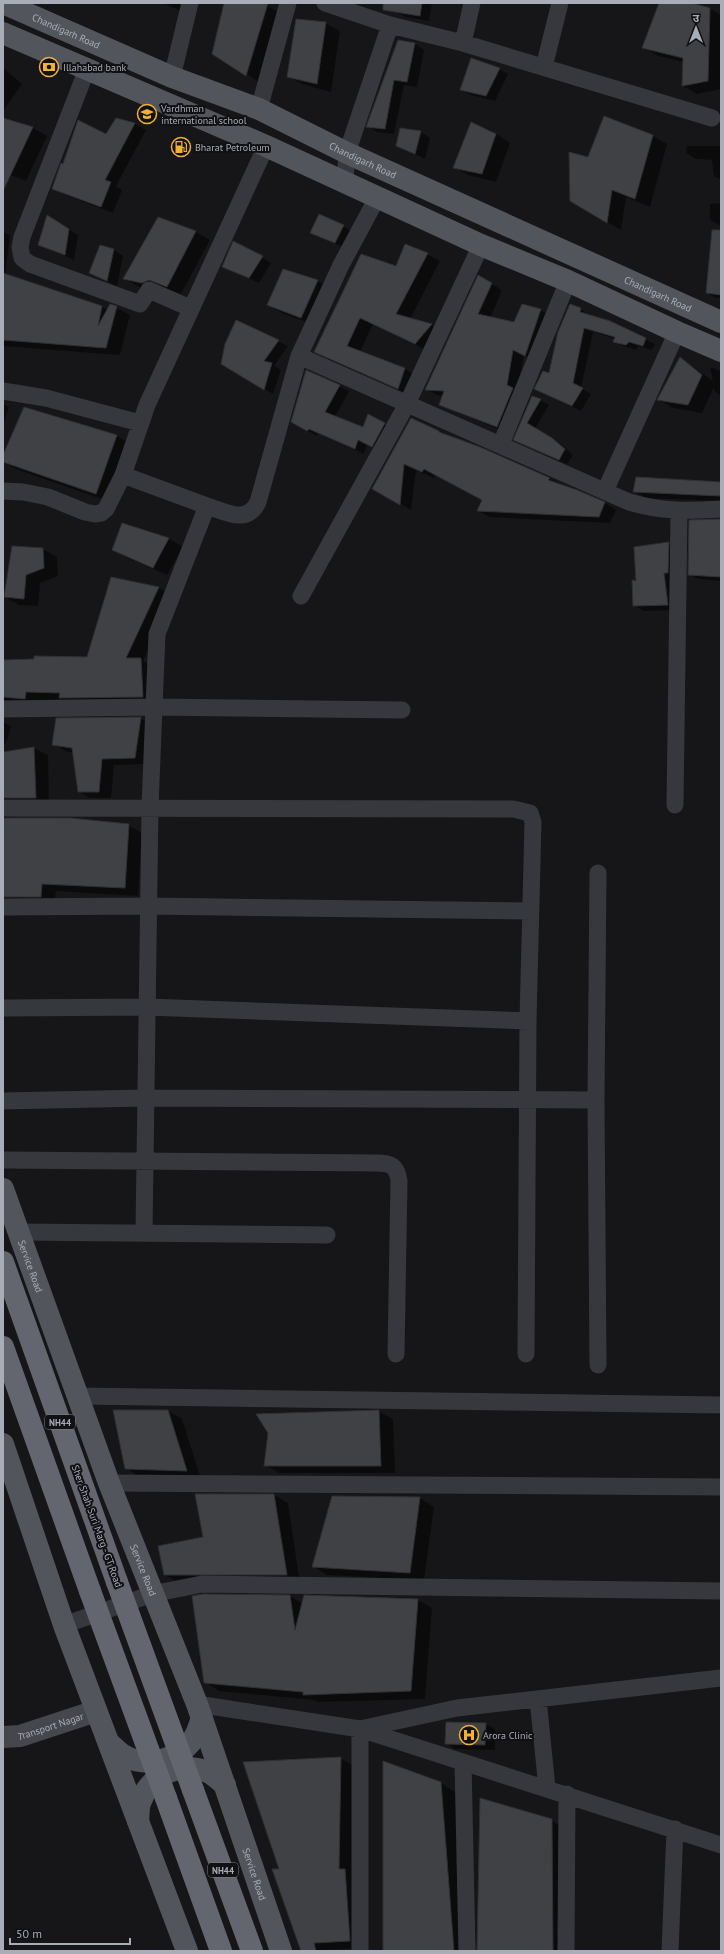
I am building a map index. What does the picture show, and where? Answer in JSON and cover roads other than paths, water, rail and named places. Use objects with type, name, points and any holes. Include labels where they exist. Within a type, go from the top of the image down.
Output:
[{"type":"highway","name":"Sher Shah Suri Marg - GT Road","points":[[3,1262],[117,1582],[252,1951]]},
{"type":"highway","name":"NH44","points":[[3,1347],[221,1951]]},
{"type":"main road","name":"Chandigarh Road","points":[[3,3],[172,77],[259,109],[347,153],[721,322]]},
{"type":"main road","points":[[3,33],[266,146],[481,245],[568,281],[677,332],[721,350]]},
{"type":"main road","name":"Service Road","points":[[3,1189],[109,1483],[199,1711],[281,1951]]},
{"type":"main road","points":[[3,1444],[64,1624],[187,1951]]},
{"type":"main road","points":[[109,1743],[124,1755],[143,1762],[163,1760],[181,1752],[194,1737],[199,1711]]},
{"type":"main road","points":[[138,1822],[140,1804],[147,1788],[160,1776],[176,1769],[194,1768],[211,1774],[225,1785]]},
{"type":"street","points":[[172,77],[190,3]]},
{"type":"street","points":[[259,109],[288,3]]},
{"type":"street","points":[[325,3],[390,25],[463,43],[712,118]]},
{"type":"street","points":[[463,43],[472,3]]},
{"type":"street","points":[[544,67],[560,3]]},
{"type":"street","points":[[345,182],[347,153],[390,25]]},
{"type":"street","points":[[87,69],[22,237],[20,247],[22,258],[30,264],[140,304],[149,290],[190,308]]},
{"type":"street","points":[[3,491],[22,492],[48,497],[85,512],[95,514],[106,509],[122,475],[140,423],[190,308],[266,146]]},
{"type":"street","points":[[122,475],[235,515],[245,516],[255,510],[299,356],[341,265],[377,198]]},
{"type":"street","points":[[301,596],[407,404],[481,245]]},
{"type":"street","points":[[501,444],[568,281]]},
{"type":"street","points":[[605,491],[677,332]]},
{"type":"street","points":[[299,356],[501,444],[629,502],[651,509],[679,512],[721,509]]},
{"type":"street","points":[[3,391],[46,398],[140,423]]},
{"type":"street","points":[[144,1233],[150,807],[157,634],[207,506]]},
{"type":"street","points":[[675,805],[679,512]]},
{"type":"street","points":[[3,709],[154,707],[402,710]]},
{"type":"street","points":[[3,808],[150,807],[513,809],[527,811],[532,815],[528,1020],[526,1354]]},
{"type":"street","points":[[598,874],[596,1100],[598,1365]]},
{"type":"street","points":[[3,907],[148,906],[531,911]]},
{"type":"street","points":[[3,1008],[148,1007],[528,1020]]},
{"type":"street","points":[[3,1101],[146,1098],[528,1101],[596,1100]]},
{"type":"street","points":[[3,1160],[376,1163],[393,1166],[396,1169],[399,1180],[396,1354]]},
{"type":"street","points":[[19,1232],[327,1235]]},
{"type":"street","points":[[78,1396],[721,1405]]},
{"type":"street","points":[[109,1483],[721,1487]]},
{"type":"street","points":[[64,1624],[152,1594],[202,1584],[721,1591]]},
{"type":"street","points":[[360,1729],[457,1708],[721,1678]]},
{"type":"street","points":[[538,1699],[547,1788]]},
{"type":"street","name":"Transport Nagar","points":[[3,1738],[20,1736],[96,1711]]},
{"type":"street","points":[[199,1711],[360,1729],[567,1794],[721,1845]]},
{"type":"street","points":[[360,1729],[360,1951]]},
{"type":"street","points":[[463,1762],[467,1951]]},
{"type":"street","points":[[566,1951],[567,1794]]},
{"type":"street","points":[[670,1951],[675,1829]]},
{"type":"place","name":"Illahabad bank","points":[[49,67]]},
{"type":"place","name":"Vardhman international school","points":[[147,114]]},
{"type":"place","name":"Bharat Petroleum","points":[[181,147]]},
{"type":"place","name":"Arora Clinic","points":[[469,1735]]}]
